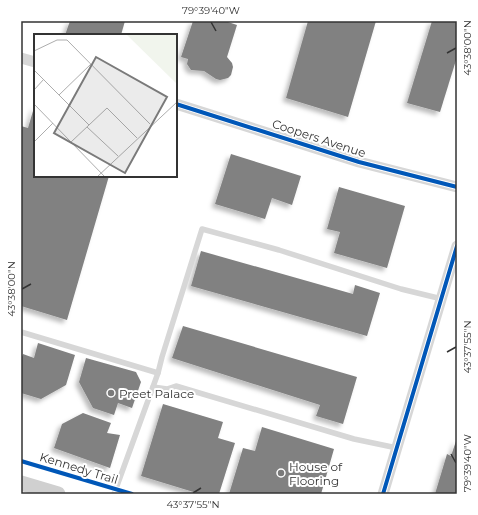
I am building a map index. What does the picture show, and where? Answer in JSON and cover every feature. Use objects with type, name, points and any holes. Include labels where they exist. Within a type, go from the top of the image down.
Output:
[{"type":"main road","points":[[21,483],[58,494]]},
{"type":"street","points":[[21,58],[34,62]]},
{"type":"street","name":"Coopers Avenue","points":[[177,104],[360,162],[457,187]]},
{"type":"street","points":[[383,494],[457,246]]},
{"type":"lane","points":[[114,494],[158,373],[202,229],[279,250],[401,289],[442,299]]},
{"type":"lane","points":[[21,332],[158,373]]},
{"type":"lane","points":[[153,387],[167,389],[176,386],[354,439],[397,448]]},
{"type":"building","points":[[70,21],[125,21],[121,34],[65,34]]},
{"type":"building","points":[[193,21],[225,21],[237,25],[227,57],[232,63],[233,67],[231,75],[228,78],[220,80],[204,71],[191,70],[187,64],[188,59],[181,57]]},
{"type":"building","points":[[308,21],[376,21],[348,117],[286,98]]},
{"type":"building","points":[[432,21],[457,21],[457,57],[440,112],[407,103]]},
{"type":"building","points":[[34,107],[34,177],[109,177],[67,320],[21,306],[21,126],[28,128]]},
{"type":"building","points":[[231,154],[301,176],[292,205],[272,198],[265,219],[215,204]]},
{"type":"building","points":[[339,187],[405,206],[387,268],[334,253],[340,232],[327,229]]},
{"type":"building","points":[[201,251],[353,294],[355,285],[380,293],[367,336],[191,286]]},
{"type":"building","points":[[183,326],[357,377],[343,424],[316,416],[320,405],[172,358]]},
{"type":"building","points":[[38,343],[75,355],[66,385],[41,399],[21,393],[21,360],[23,354],[34,358]]},
{"type":"building","name":"Preet Palace","points":[[86,358],[136,372],[141,382],[132,408],[118,403],[114,415],[93,408],[79,382]]},
{"type":"building","points":[[163,404],[223,422],[218,438],[235,443],[219,494],[200,494],[141,476]]},
{"type":"building","points":[[83,413],[111,423],[107,433],[120,435],[110,468],[54,448],[62,424]]},
{"type":"building","name":"House of Flooring","points":[[262,427],[334,449],[321,494],[229,494],[243,448],[255,451]]},
{"type":"building","points":[[457,438],[457,494],[435,494],[447,454],[451,456]]},
{"type":"cycle path","points":[[177,104],[359,162],[457,187]]},
{"type":"cycle path","points":[[383,494],[457,246]]},
{"type":"cycle path","name":"Kennedy Trail","points":[[21,461],[132,494]]},
{"type":"place","name":"Preet Palace","points":[[111,393]]},
{"type":"place","name":"House of Flooring","points":[[281,473]]}]
